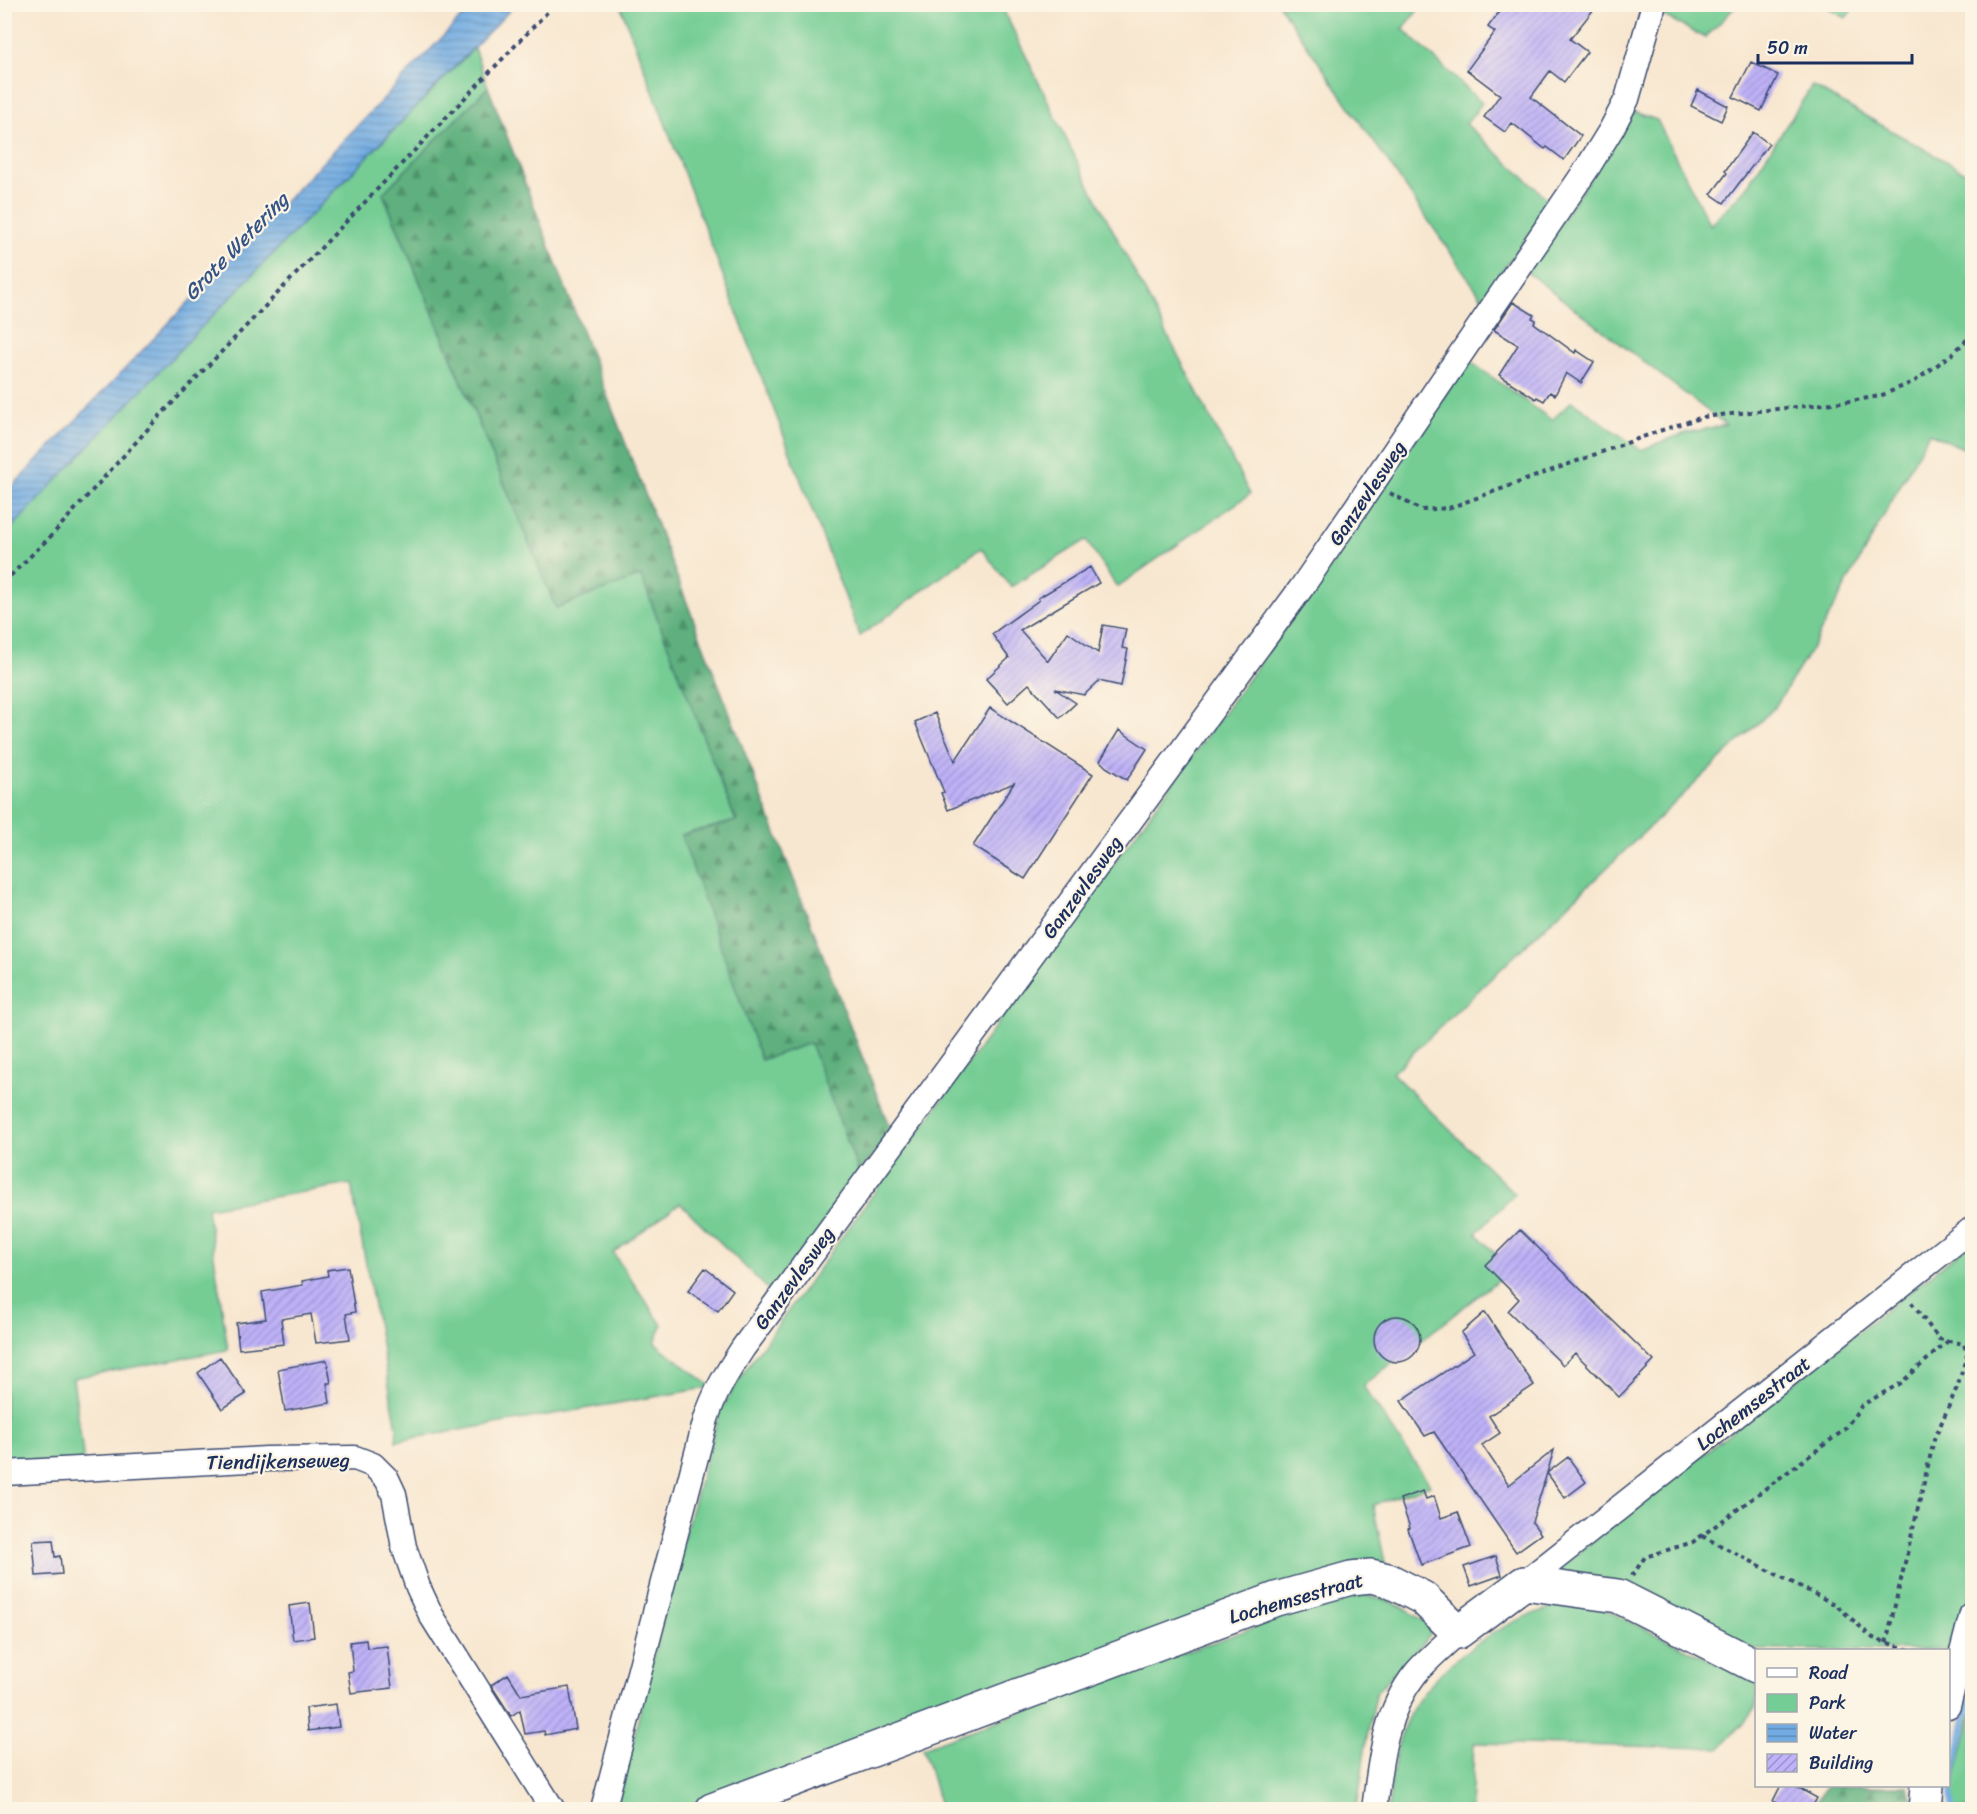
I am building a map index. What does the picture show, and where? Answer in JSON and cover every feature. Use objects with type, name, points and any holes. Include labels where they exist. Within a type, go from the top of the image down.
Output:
[{"type":"street","name":"Ganzevlesweg","points":[[603,1809],[706,1419],[711,1403],[725,1376],[743,1348],[1302,587],[1588,167],[1627,99],[1654,4]]},
{"type":"street","name":"Lochemsestraat","points":[[712,1809],[1276,1599],[1351,1578],[1371,1576],[1388,1580],[1414,1593],[1423,1598],[1458,1632],[1524,1583],[1972,1229]]},
{"type":"street","name":"Tiendijkenseweg","points":[[4,1473],[267,1459],[355,1458],[373,1466],[387,1479],[394,1494],[404,1547],[431,1615],[553,1809]]},
{"type":"street","points":[[1524,1583],[1618,1596],[1755,1665]]},
{"type":"street","points":[[1950,1698],[1972,1614]]},
{"type":"street","points":[[1374,1809],[1381,1754],[1392,1715],[1415,1675],[1458,1632]]},
{"type":"street","points":[[1925,1809],[1928,1787]]},
{"type":"path","points":[[4,582],[52,535],[164,412],[555,4]]},
{"type":"path","points":[[1373,483],[1421,510],[1449,508],[1703,417],[1840,403],[1880,396],[1915,381],[1951,355],[1972,335]]},
{"type":"path","points":[[1886,1643],[1934,1440],[1958,1384],[1967,1355],[1964,1344],[1939,1339],[1900,1287]]},
{"type":"path","points":[[1618,1596],[1645,1557],[1694,1542],[1845,1430],[1862,1405],[1901,1383],[1948,1341]]},
{"type":"path","points":[[1702,1536],[1836,1605],[1873,1638],[1906,1649]]},
{"type":"green space","points":[[620,5],[1001,5],[1077,161],[1250,494],[1117,587],[1086,540],[1011,587],[981,548],[860,636]]},
{"type":"green space","points":[[1279,5],[1422,5],[1403,29],[1482,103],[1466,124],[1552,203],[1482,298]]},
{"type":"green space","points":[[1665,5],[1737,5],[1705,38],[1662,15]]},
{"type":"green space","points":[[1823,5],[1855,5],[1846,18]]},
{"type":"green space","points":[[474,48],[488,87],[383,194],[556,608],[641,575],[736,821],[682,835],[761,1060],[810,1043],[859,1172],[775,1296],[680,1203],[613,1253],[662,1325],[655,1343],[712,1387],[396,1441],[397,1428],[351,1184],[207,1208],[228,1350],[73,1378],[84,1462],[5,1468],[4,535],[185,344]]},
{"type":"green space","points":[[1812,86],[1972,176],[1972,452],[1929,433],[1807,656],[1775,707],[1392,1073],[1515,1194],[1476,1233],[1511,1270],[1363,1386],[1430,1485],[1373,1505],[1387,1572],[1285,1587],[688,1809],[616,1810],[675,1567],[720,1411],[743,1373],[1334,561],[1468,360],[1552,420],[1572,401],[1641,450],[1685,433],[1726,425],[1527,272],[1634,112],[1657,120],[1710,225],[1745,189]]},
{"type":"green space","points":[[488,87],[892,1134],[859,1172],[810,1043],[761,1060],[681,835],[736,821],[641,576],[556,608],[383,193]]},
{"type":"green space","points":[[1972,1242],[1972,1584],[1950,1669],[1950,1649],[1755,1650],[1563,1580],[1558,1569]]},
{"type":"green space","points":[[1360,1595],[1381,1598],[1398,1605],[1434,1629],[1422,1645],[1377,1691],[1367,1736],[1357,1809],[941,1809],[923,1748],[1274,1620],[1344,1597]]},
{"type":"green space","points":[[1570,1603],[1591,1603],[1755,1682],[1755,1709],[1720,1748],[1474,1743],[1471,1809],[1388,1810],[1401,1734],[1417,1702],[1433,1681],[1452,1662],[1497,1631],[1546,1609]]},
{"type":"green space","points":[[1972,1712],[1972,1809],[1952,1809],[1954,1784]]},
{"type":"green space","points":[[1825,1787],[1908,1787],[1916,1810],[1812,1810]]},
{"type":"water","points":[[473,5],[515,5],[185,344],[5,535],[5,494]]},
{"type":"building","points":[[1505,4],[1598,4],[1570,39],[1587,52],[1564,82],[1550,71],[1531,97],[1581,136],[1564,160],[1547,147],[1545,149],[1512,123],[1505,132],[1484,117],[1500,95],[1467,70],[1495,32],[1488,27]]},
{"type":"building","points":[[1751,62],[1778,75],[1761,111],[1733,97]]},
{"type":"building","points":[[1698,90],[1728,106],[1721,121],[1691,106]]},
{"type":"building","points":[[1753,132],[1769,144],[1724,203],[1711,194]]},
{"type":"building","points":[[1513,302],[1534,315],[1532,318],[1536,320],[1534,323],[1575,353],[1576,350],[1594,362],[1581,383],[1566,373],[1555,395],[1550,392],[1544,401],[1537,397],[1536,399],[1499,375],[1518,345],[1494,330]]},
{"type":"building","points":[[1090,567],[1099,583],[1020,630],[1048,661],[1068,632],[1098,653],[1103,625],[1126,629],[1122,648],[1128,649],[1121,686],[1099,681],[1084,695],[1055,689],[1076,703],[1060,718],[1029,684],[1008,703],[986,679],[1009,658],[992,634],[1039,600],[1038,598]]},
{"type":"building","points":[[990,708],[1093,774],[1025,879],[973,846],[1014,783],[948,810],[941,793],[944,792],[915,722],[935,713],[955,761]]},
{"type":"building","points":[[1119,730],[1147,749],[1127,780],[1100,761]]},
{"type":"building","points":[[1520,1230],[1654,1361],[1619,1397],[1575,1353],[1563,1365],[1508,1311],[1519,1299],[1485,1265]]},
{"type":"building","points":[[348,1267],[355,1312],[346,1314],[350,1339],[316,1343],[311,1314],[281,1319],[284,1344],[239,1349],[236,1323],[266,1319],[262,1292],[303,1285],[302,1281],[328,1276],[327,1270]]},
{"type":"building","points":[[705,1268],[733,1290],[718,1311],[688,1291]]},
{"type":"building","points":[[1485,1312],[1534,1385],[1489,1416],[1500,1433],[1482,1445],[1509,1485],[1554,1450],[1532,1522],[1541,1534],[1516,1552],[1434,1432],[1425,1436],[1401,1401],[1474,1352],[1461,1333]]},
{"type":"building","points":[[1397,1316],[1413,1323],[1420,1339],[1413,1355],[1397,1362],[1381,1355],[1374,1339],[1381,1323]]},
{"type":"building","points":[[220,1357],[246,1394],[222,1409],[198,1373]]},
{"type":"building","points":[[327,1360],[331,1383],[327,1383],[330,1403],[285,1411],[278,1369]]},
{"type":"building","points":[[1568,1457],[1586,1482],[1565,1498],[1547,1473]]},
{"type":"building","points":[[1423,1491],[1426,1499],[1434,1496],[1441,1518],[1458,1512],[1471,1547],[1421,1565],[1400,1499]]},
{"type":"building","points":[[53,1540],[55,1557],[60,1556],[62,1574],[36,1576],[33,1541]]},
{"type":"building","points":[[1496,1556],[1502,1575],[1471,1586],[1464,1567]]},
{"type":"building","points":[[310,1603],[314,1637],[293,1640],[289,1606]]},
{"type":"building","points":[[366,1640],[367,1648],[387,1646],[392,1688],[351,1693],[348,1672],[353,1671],[350,1642]]},
{"type":"building","points":[[508,1674],[521,1695],[569,1687],[576,1729],[545,1735],[544,1731],[525,1734],[520,1710],[511,1716],[491,1685]]},
{"type":"building","points":[[336,1704],[339,1727],[308,1731],[306,1708]]},
{"type":"building","points":[[1780,1787],[1797,1787],[1817,1798],[1811,1809],[1790,1809],[1773,1801]]},
{"type":"waterway","points":[[1952,1810],[1951,1785],[1972,1691]]},
{"type":"water label","name":"Grote Wetering","points":[[236,246]]}]
